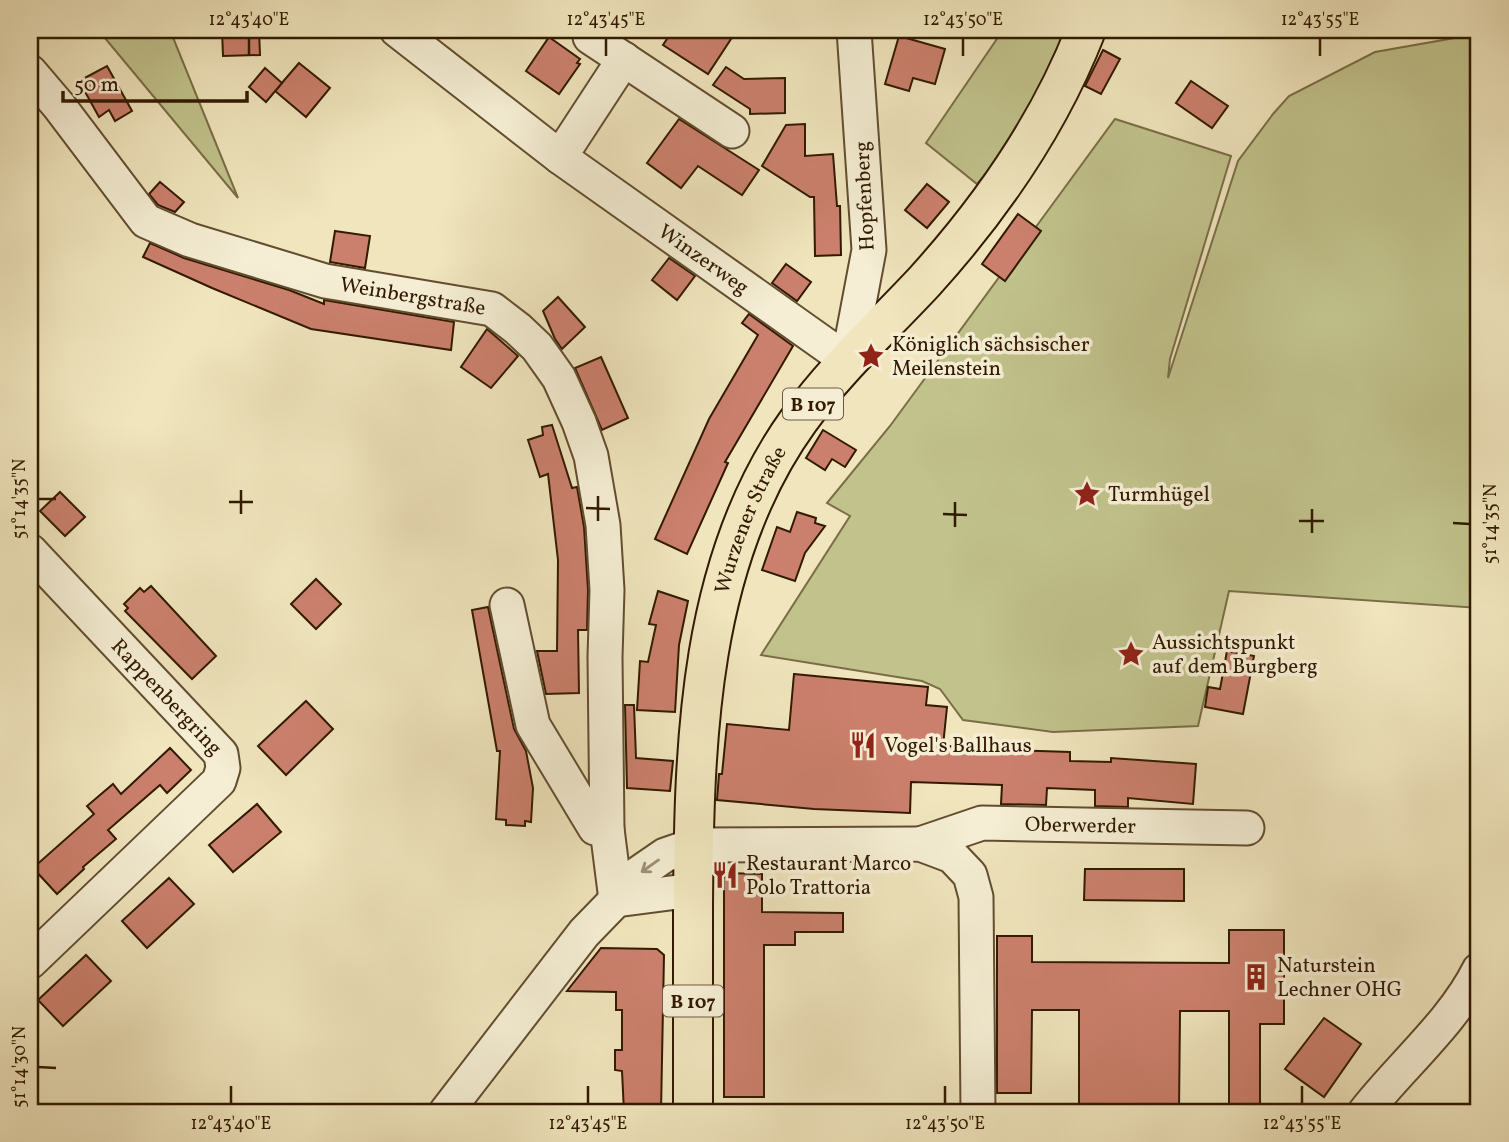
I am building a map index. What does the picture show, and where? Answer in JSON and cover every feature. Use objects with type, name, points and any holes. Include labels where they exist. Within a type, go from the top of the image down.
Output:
[{"type":"main road","name":"Wurzener Straße","points":[[693,1112],[697,761],[706,671],[729,561],[771,463],[799,420],[848,362],[925,281],[969,229],[1022,158],[1076,55],[1086,30]]},
{"type":"street","name":"Winzerweg","points":[[397,30],[560,157],[848,362]]},
{"type":"street","name":"Hopfenberg","points":[[848,362],[869,250],[854,30]]},
{"type":"street","points":[[590,37],[732,131]]},
{"type":"street","points":[[560,157],[624,59]]},
{"type":"street","name":"Weinbergstraße","points":[[30,72],[146,221],[190,240],[325,281],[492,309],[537,347],[559,378],[591,456],[603,525],[607,590],[607,829],[616,900]]},
{"type":"street","name":"Rappenbergring","points":[[30,551],[220,754],[223,768],[219,781],[30,962]]},
{"type":"street","points":[[507,604],[533,724],[595,828],[607,829]]},
{"type":"street","name":"Oberwerder","points":[[694,845],[920,844],[982,823],[1247,828]]},
{"type":"street","name":"Oberwerder","points":[[920,844],[952,856],[970,875],[976,897],[978,1112]]},
{"type":"street","points":[[446,1112],[584,933],[616,900],[633,877],[665,855],[694,845]]},
{"type":"street","points":[[616,900],[694,890]]},
{"type":"street","points":[[1364,1112],[1447,1016],[1479,970]]},
{"type":"green space","points":[[97,30],[170,30],[238,198],[100,32]]},
{"type":"green space","points":[[1003,30],[1068,30],[1008,148],[977,184],[926,143]]},
{"type":"green space","points":[[1464,30],[1479,30],[1479,608],[1229,591],[1198,726],[1053,732],[963,720],[940,689],[922,681],[761,655],[850,516],[827,503],[890,426],[1115,119],[1231,156],[1170,359],[1168,378],[1238,161],[1273,114],[1289,96],[1375,52],[1460,37]]},
{"type":"building","points":[[222,30],[259,30],[260,55],[223,56]]},
{"type":"building","points":[[673,30],[717,30],[731,39],[708,74],[663,45]]},
{"type":"building","points":[[899,36],[945,49],[935,84],[913,78],[909,91],[885,84]]},
{"type":"building","points":[[549,37],[580,59],[577,63],[580,64],[559,94],[526,71]]},
{"type":"building","points":[[1103,50],[1120,59],[1101,94],[1085,86]]},
{"type":"building","points":[[299,63],[330,88],[306,117],[275,91]]},
{"type":"building","points":[[107,66],[132,111],[115,121],[109,110],[99,117],[79,81]]},
{"type":"building","points":[[726,67],[744,79],[785,78],[785,113],[750,114],[750,109],[713,85]]},
{"type":"building","points":[[265,68],[282,83],[266,102],[249,87]]},
{"type":"building","points":[[1191,81],[1228,106],[1212,128],[1176,103]]},
{"type":"building","points":[[679,119],[759,170],[742,195],[698,166],[681,188],[647,163]]},
{"type":"building","points":[[805,124],[805,156],[833,154],[837,206],[840,206],[841,255],[815,256],[814,197],[762,166],[786,125]]},
{"type":"building","points":[[160,182],[184,202],[175,212],[158,205],[149,194]]},
{"type":"building","points":[[927,184],[949,202],[927,228],[905,210]]},
{"type":"building","points":[[1018,214],[1041,231],[1005,281],[982,264]]},
{"type":"building","points":[[335,231],[370,236],[365,268],[330,262]]},
{"type":"building","points":[[150,243],[184,258],[289,290],[324,304],[324,300],[454,322],[451,350],[311,329],[143,257]]},
{"type":"building","points":[[669,258],[695,276],[677,300],[652,280]]},
{"type":"building","points":[[786,264],[811,282],[797,301],[772,283]]},
{"type":"building","points":[[558,297],[585,327],[562,349],[543,311]]},
{"type":"building","points":[[749,314],[793,346],[725,462],[728,463],[687,554],[655,539],[709,419],[758,335],[742,323]]},
{"type":"building","points":[[487,329],[518,356],[491,388],[461,367]]},
{"type":"building","points":[[601,357],[628,418],[602,430],[575,368]]},
{"type":"building","points":[[552,425],[572,488],[577,487],[584,527],[588,590],[587,630],[578,630],[579,693],[546,694],[537,651],[557,651],[558,560],[548,474],[540,477],[528,440],[543,435],[542,427]]},
{"type":"building","points":[[823,430],[856,450],[845,467],[832,459],[825,470],[806,458]]},
{"type":"building","points":[[60,492],[85,517],[65,536],[40,511]]},
{"type":"building","points":[[797,512],[816,518],[815,523],[825,526],[805,553],[795,581],[762,570],[777,527],[790,532]]},
{"type":"building","points":[[316,579],[341,604],[316,629],[291,604]]},
{"type":"building","points":[[151,586],[216,656],[192,679],[125,611],[128,608],[124,604],[140,588],[144,592]]},
{"type":"building","points":[[658,591],[688,601],[679,645],[675,712],[637,710],[640,661],[648,662],[656,625],[649,624]]},
{"type":"building","points":[[488,607],[514,729],[526,751],[533,788],[531,822],[525,821],[525,826],[506,825],[506,820],[496,819],[500,751],[497,751],[472,610]]},
{"type":"building","points":[[1227,651],[1254,656],[1243,714],[1205,707],[1208,687],[1220,689]]},
{"type":"building","points":[[794,674],[928,687],[926,705],[947,707],[943,746],[1070,752],[1070,761],[1111,762],[1111,758],[1196,764],[1193,804],[1128,798],[1128,807],[1095,806],[1095,790],[1047,788],[1046,805],[1001,804],[1002,785],[911,782],[910,813],[814,809],[717,800],[727,724],[789,730]]},
{"type":"building","points":[[306,701],[333,729],[286,775],[258,746]]},
{"type":"building","points":[[625,705],[634,705],[636,758],[673,761],[670,791],[627,788]]},
{"type":"building","points":[[170,748],[191,770],[167,793],[160,785],[108,830],[116,839],[57,894],[33,868],[94,814],[87,806],[113,784],[121,794]]},
{"type":"building","points":[[257,804],[281,832],[233,872],[209,845]]},
{"type":"building","points":[[1085,869],[1184,869],[1184,901],[1084,900]]},
{"type":"building","points":[[724,873],[762,874],[762,912],[843,913],[843,932],[795,932],[795,945],[764,945],[764,1097],[724,1097]]},
{"type":"building","points":[[169,878],[194,904],[147,948],[122,921]]},
{"type":"building","points":[[1229,930],[1284,930],[1284,1024],[1260,1024],[1260,1112],[1229,1112],[1229,1011],[1180,1011],[1179,1112],[1079,1112],[1079,1010],[1032,1010],[1031,1093],[997,1093],[997,936],[1032,936],[1032,962],[1229,963]]},
{"type":"building","points":[[601,948],[657,949],[664,955],[661,1112],[624,1112],[622,1071],[615,1070],[615,1050],[622,1050],[622,1010],[616,1010],[616,992],[567,991]]},
{"type":"building","points":[[86,955],[111,981],[63,1026],[38,1000]]},
{"type":"building","points":[[1324,1018],[1361,1044],[1324,1097],[1285,1069]]},
{"type":"place","name":"Königlich sächsischer Meilenstein","points":[[871,356]]},
{"type":"place","name":"Turmhügel","points":[[1087,494]]},
{"type":"place","name":"Aussichtspunkt auf dem Burgberg","points":[[1131,654]]},
{"type":"place","name":"Vogel's Ballhaus","points":[[863,745]]},
{"type":"place","name":"Restaurant Marco Polo Trattoria","points":[[725,875]]},
{"type":"place","name":"Naturstein Lechner OHG","points":[[1256,977]]}]
